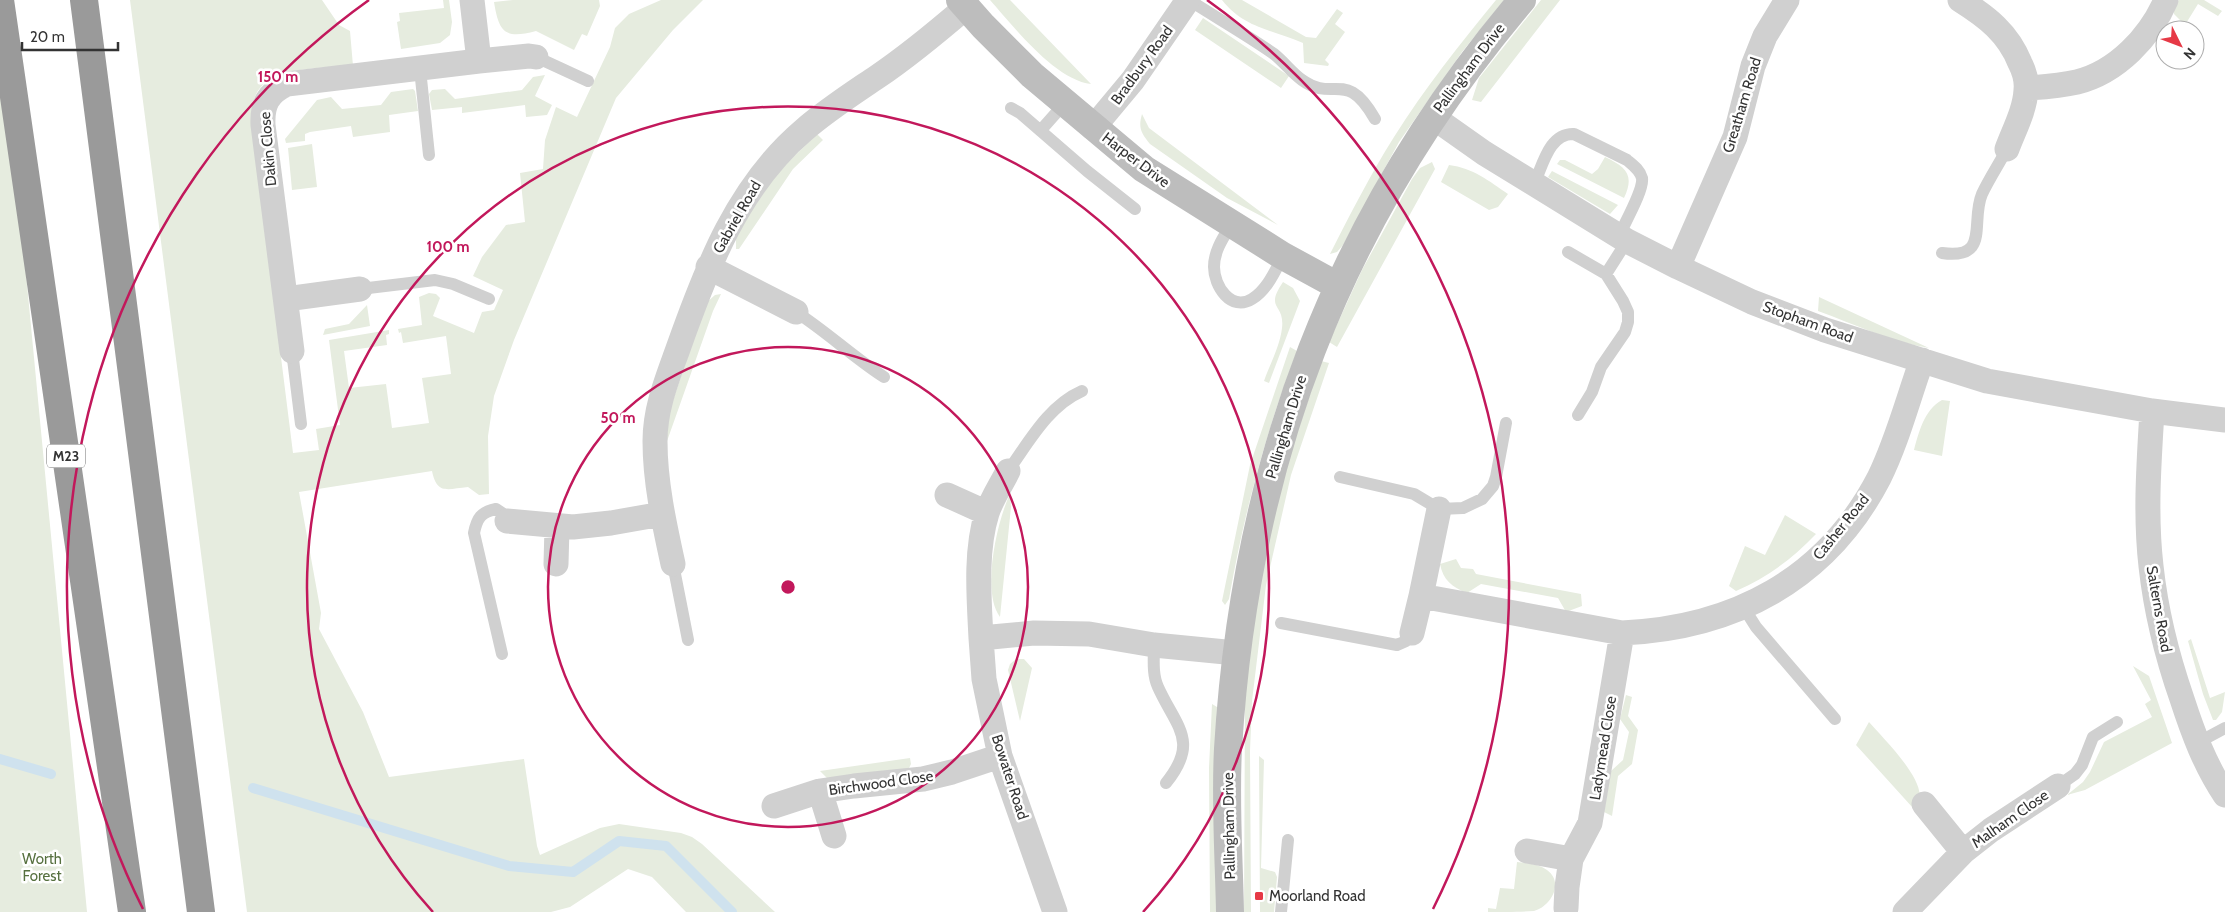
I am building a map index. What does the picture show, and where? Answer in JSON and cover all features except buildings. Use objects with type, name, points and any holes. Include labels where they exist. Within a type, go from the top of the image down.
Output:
[{"type":"highway","name":"M23","points":[[0,0],[132,912]]},
{"type":"highway","points":[[84,0],[201,912]]},
{"type":"street","points":[[472,0],[479,61]]},
{"type":"street","name":"Bradbury Road","points":[[1094,128],[1133,80],[1188,0]]},
{"type":"street","name":"Pallingham Drive","points":[[1230,912],[1228,751],[1236,653],[1245,591],[1260,517],[1280,444],[1306,363],[1338,286],[1379,205],[1433,117],[1500,26],[1522,0]]},
{"type":"street","name":"Greatham Road","points":[[1678,267],[1735,137],[1753,66],[1765,36],[1787,0]]},
{"type":"street","points":[[1960,0],[1993,22],[2009,40],[2023,70],[2027,88],[2007,149]]},
{"type":"street","points":[[2027,88],[2072,83],[2098,74],[2121,59],[2140,42],[2154,23],[2166,0]]},
{"type":"street","name":"Harper Drive","points":[[963,4],[1032,75],[1144,170],[1283,256],[1338,286]]},
{"type":"street","name":"Gabriel Road","points":[[674,564],[662,514],[655,440],[660,400],[708,267],[747,194],[768,166],[784,149],[823,114],[927,40],[963,4]]},
{"type":"street","name":"Dakin Close","points":[[292,351],[263,125],[264,103],[270,95],[288,84],[479,61],[528,56],[536,58]]},
{"type":"street","name":"Stopham Road","points":[[1433,117],[1484,153],[1623,239],[1752,302],[1824,330],[1988,381],[2152,411],[2225,420]]},
{"type":"street","points":[[708,267],[796,312]]},
{"type":"street","points":[[286,299],[360,289]]},
{"type":"street","name":"Casher Road","points":[[1421,596],[1622,633],[1654,631],[1685,626],[1712,620],[1744,608],[1775,592],[1817,559],[1862,506],[1879,478],[1922,360]]},
{"type":"street","name":"Salterns Road","points":[[2152,411],[2148,480],[2150,566],[2168,658],[2197,743],[2225,796]]},
{"type":"street","name":"Bowater Road","points":[[1008,471],[987,513],[981,556],[981,638],[984,679],[1000,756],[1055,912]]},
{"type":"street","points":[[947,495],[987,513]]},
{"type":"street","points":[[1412,633],[1439,510]]},
{"type":"street","points":[[507,521],[557,527],[590,526],[662,514]]},
{"type":"street","points":[[556,564],[557,527]]},
{"type":"street","points":[[981,638],[1034,633],[1089,634],[1154,645],[1236,653]]},
{"type":"street","name":"Ladymead Close","points":[[1566,908],[1571,859],[1590,823],[1622,633]]},
{"type":"street","name":"Birchwood Close","points":[[774,806],[820,791],[923,779],[952,772],[1000,756]]},
{"type":"street","name":"Malham Close","points":[[1905,912],[1963,852],[1991,830],[2058,786]]},
{"type":"street","name":"Birchwood Close","points":[[820,791],[834,836]]},
{"type":"street","name":"Malham Close","points":[[1924,804],[1963,852]]},
{"type":"street","points":[[1527,851],[1571,859]]},
{"type":"lane","points":[[1188,0],[1275,55],[1302,80],[1312,86],[1351,90],[1360,96],[1375,118]]},
{"type":"lane","points":[[536,58],[588,82]]},
{"type":"lane","points":[[420,69],[430,155]]},
{"type":"lane","points":[[1040,130],[1064,104]]},
{"type":"lane","points":[[1011,108],[1136,209]]},
{"type":"lane","points":[[1534,184],[1554,142],[1559,136],[1567,134],[1574,134],[1626,160],[1634,166],[1642,178],[1641,188],[1623,239],[1606,274]]},
{"type":"lane","points":[[1942,253],[1961,254],[1973,245],[1977,236],[1978,207],[1982,194],[2007,149]]},
{"type":"lane","points":[[1231,224],[1218,246],[1214,268],[1222,290],[1227,298],[1234,303],[1243,304],[1253,299],[1269,282],[1283,256]]},
{"type":"lane","points":[[1568,252],[1606,274],[1624,301],[1628,312],[1625,332],[1600,367],[1592,392],[1578,415]]},
{"type":"lane","points":[[360,289],[435,280],[453,284],[489,299]]},
{"type":"lane","points":[[796,312],[821,328],[864,364],[884,377]]},
{"type":"lane","points":[[292,351],[301,424]]},
{"type":"lane","points":[[1008,471],[1052,411],[1068,397],[1082,390]]},
{"type":"lane","points":[[1340,477],[1414,494],[1439,510],[1463,508],[1472,505],[1488,493],[1496,477],[1506,423]]},
{"type":"lane","points":[[502,654],[474,533],[480,516],[487,511],[496,509],[502,513],[507,521]]},
{"type":"lane","points":[[674,564],[688,640]]},
{"type":"lane","points":[[1744,608],[1756,627],[1835,719]]},
{"type":"lane","points":[[1281,623],[1397,645],[1406,641],[1412,633]]},
{"type":"lane","points":[[1154,645],[1154,668],[1157,686],[1174,715],[1183,737],[1180,763],[1166,782]]},
{"type":"lane","points":[[2058,786],[2075,774],[2082,765],[2093,737],[2117,722]]},
{"type":"lane","points":[[2197,743],[2225,728]]},
{"type":"lane","points":[[1281,912],[1288,840]]},
{"type":"green space","points":[[130,0],[322,0],[339,25],[350,31],[353,66],[290,72],[268,81],[260,88],[256,95],[251,118],[293,453],[319,450],[316,429],[340,425],[329,340],[389,330],[389,334],[386,335],[387,345],[344,351],[349,388],[386,384],[392,428],[429,423],[422,378],[451,374],[446,336],[403,343],[401,332],[399,333],[398,329],[422,325],[419,297],[429,293],[436,294],[440,298],[433,316],[474,333],[482,312],[494,310],[503,290],[473,276],[482,257],[506,225],[525,222],[520,173],[543,169],[545,140],[556,107],[577,117],[610,47],[615,28],[629,14],[661,0],[703,0],[673,30],[616,98],[514,340],[494,396],[488,436],[489,494],[479,495],[468,487],[444,489],[437,484],[432,471],[299,492],[321,613],[319,629],[363,712],[389,777],[524,759],[540,855],[600,828],[619,824],[681,833],[692,837],[702,844],[775,912],[686,912],[652,877],[628,869],[570,907],[551,912],[247,912]]},
{"type":"green space","points":[[443,0],[449,0],[452,22],[450,35],[440,43],[401,49],[397,22],[400,21],[399,13],[444,8]]},
{"type":"green space","points":[[513,0],[599,0],[600,6],[587,36],[582,34],[574,50],[536,31],[510,34],[505,31],[498,21],[494,2]]},
{"type":"green space","points":[[990,0],[1010,0],[1091,84],[1063,73],[1050,63],[1036,51]]},
{"type":"green space","points":[[1222,0],[1242,0],[1306,37],[1316,38],[1337,9],[1343,13],[1335,24],[1345,32],[1325,60],[1329,64],[1328,66],[1304,63],[1303,43],[1250,23],[1231,10]]},
{"type":"green space","points":[[1496,0],[1504,0],[1462,52],[1399,142],[1343,245],[1337,252],[1330,254],[1385,151],[1443,67]]},
{"type":"green space","points":[[1541,0],[1560,0],[1481,102],[1472,100],[1479,78]]},
{"type":"green space","points":[[2179,0],[2204,0],[2222,11],[2218,16],[2198,4],[2188,20],[2180,20],[2174,14],[2174,7]]},
{"type":"green space","name":"Worth Forest","points":[[0,2],[87,912],[0,912]]},
{"type":"green space","points":[[1203,18],[1289,76],[1281,88],[1195,30]]},
{"type":"green space","points":[[545,75],[535,96],[552,105],[547,115],[526,117],[525,105],[462,113],[462,107],[432,110],[429,94],[432,90],[445,89],[455,99],[522,90],[533,77]]},
{"type":"green space","points":[[413,89],[415,91],[418,111],[389,115],[390,132],[353,137],[351,126],[310,132],[305,134],[305,141],[286,143],[285,139],[317,100],[331,97],[342,109],[381,105],[391,92]]},
{"type":"green space","points":[[1142,114],[1149,128],[1278,225],[1227,198],[1150,144],[1141,130]]},
{"type":"green space","points":[[817,134],[823,140],[793,169],[739,249],[736,249],[736,237],[740,228],[776,174]]},
{"type":"green space","points":[[312,144],[317,187],[292,190],[288,148]]},
{"type":"green space","points":[[1605,157],[1618,164],[1626,173],[1629,183],[1624,198],[1557,164],[1560,160],[1565,160],[1592,174],[1598,169]]},
{"type":"green space","points":[[1432,162],[1435,169],[1337,347],[1329,342],[1362,270],[1412,179],[1420,168]]},
{"type":"green space","points":[[1449,165],[1473,172],[1508,194],[1498,207],[1489,210],[1441,182]]},
{"type":"green space","points":[[1552,171],[1618,205],[1610,214],[1548,177]]},
{"type":"green space","points":[[1283,282],[1293,288],[1300,301],[1269,383],[1264,381],[1277,348],[1282,328],[1281,314],[1276,306],[1275,297]]},
{"type":"green space","points":[[721,294],[713,311],[666,444],[669,412],[706,303],[715,295]]},
{"type":"green space","points":[[1819,297],[1929,348],[1887,337],[1818,311]]},
{"type":"green space","points":[[367,305],[370,326],[323,335],[325,329],[349,324]]},
{"type":"green space","points":[[1290,347],[1297,351],[1275,411],[1257,473],[1229,599],[1225,605],[1222,601],[1250,465]]},
{"type":"green space","points":[[1321,361],[1329,363],[1291,475],[1266,585],[1252,701],[1250,751],[1251,912],[1244,912],[1245,699],[1251,641],[1259,585],[1284,473]]},
{"type":"green space","points":[[1942,400],[1950,401],[1942,456],[1914,450],[1920,429],[1927,415]]},
{"type":"green space","points":[[1010,494],[1011,507],[1000,617],[994,606],[991,574],[1000,521]]},
{"type":"green space","points":[[1785,515],[1816,534],[1779,567],[1759,580],[1736,591],[1729,586],[1745,546],[1765,555]]},
{"type":"green space","points":[[1456,559],[1461,568],[1473,569],[1476,574],[1581,594],[1582,606],[1566,612],[1558,598],[1481,584],[1467,593],[1449,582],[1441,570],[1440,564]]},
{"type":"green space","points":[[2191,639],[2210,698],[2225,692],[2222,712],[2216,720],[2213,720],[2203,694],[2188,641]]},
{"type":"green space","points":[[1016,659],[1024,659],[1032,668],[1020,721],[1008,670],[1010,664]]},
{"type":"green space","points":[[2133,666],[2149,676],[2172,743],[2085,790],[2067,795],[2083,782],[2090,772],[2104,742],[2152,717],[2145,704],[2151,700]]},
{"type":"green space","points":[[1626,695],[1632,697],[1628,716],[1638,730],[1632,764],[1618,776],[1612,816],[1604,812],[1611,771],[1623,760],[1629,732],[1620,719]]},
{"type":"green space","points":[[1212,704],[1217,707],[1215,769],[1217,912],[1210,912],[1209,768]]},
{"type":"green space","points":[[1869,722],[1901,759],[1916,781],[1919,799],[1913,808],[1856,745]]},
{"type":"green space","points":[[1259,756],[1264,760],[1261,868],[1275,872],[1277,877],[1274,912],[1260,912]]},
{"type":"green space","points":[[910,758],[911,764],[908,770],[827,778],[820,771]]},
{"type":"green space","points":[[1517,862],[1540,866],[1552,875],[1555,881],[1555,888],[1550,900],[1540,909],[1534,911],[1488,912],[1488,908],[1496,909],[1500,888],[1514,889]]},
{"type":"waterway","points":[[0,759],[51,774]]},
{"type":"waterway","points":[[253,788],[509,866],[573,872],[619,841],[666,846],[732,912]]},
{"type":"place","name":"Moorland Road","points":[[1259,896]]}]
